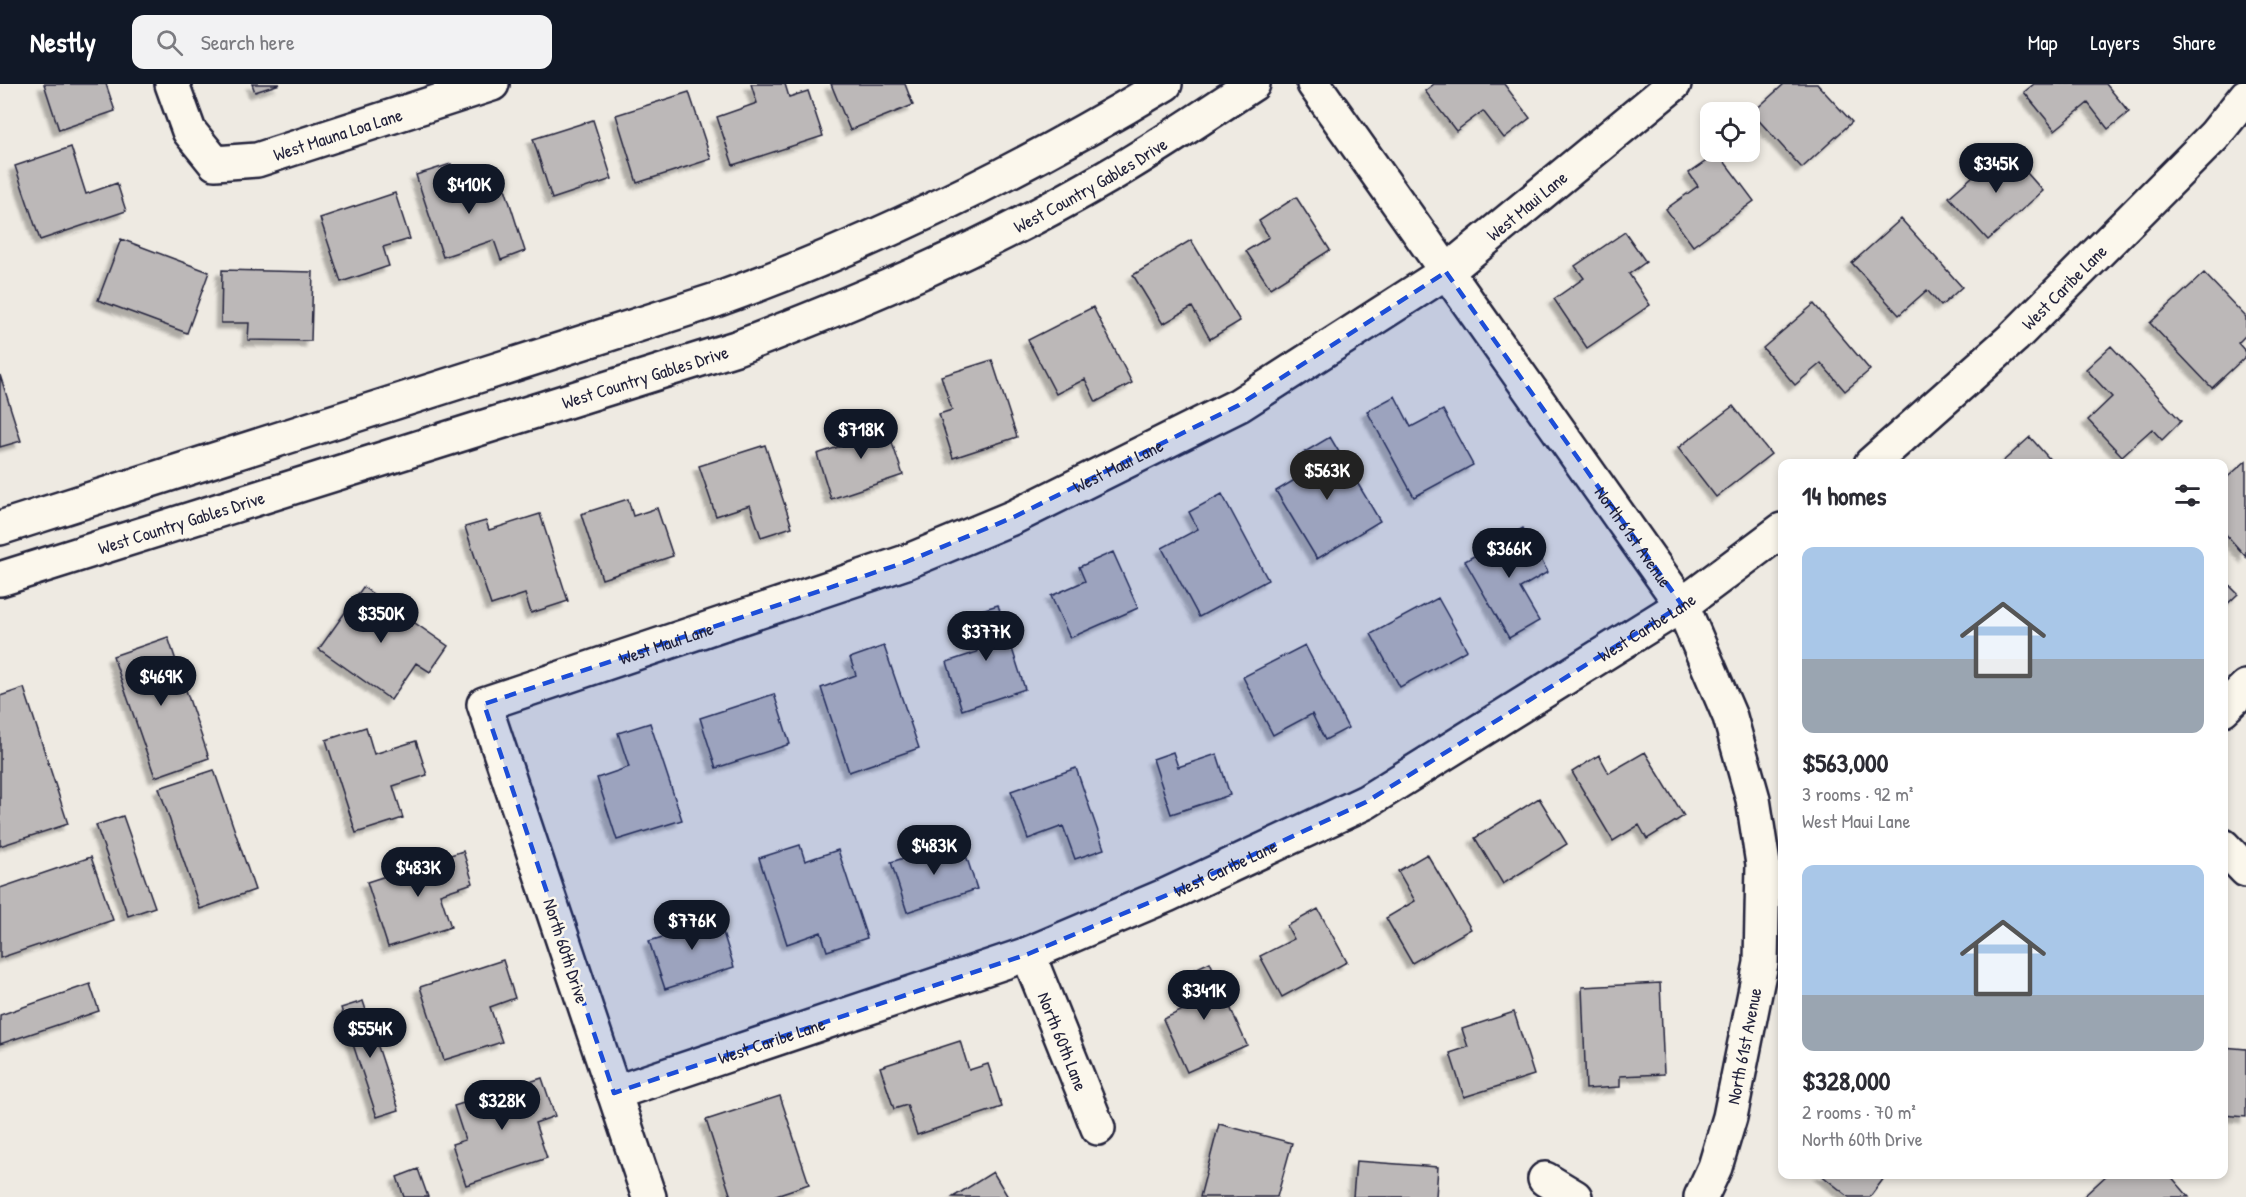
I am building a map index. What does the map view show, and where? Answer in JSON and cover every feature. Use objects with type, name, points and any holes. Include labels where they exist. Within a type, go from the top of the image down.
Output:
[{"type":"street","name":"West Mauna Loa Lane","points":[[172,84],[189,131],[215,163],[257,160],[492,84]]},
{"type":"street","points":[[0,528],[716,300],[800,269],[902,226],[980,188],[1073,140],[1165,84]]},
{"type":"street","name":"West Country Gables Drive","points":[[0,579],[715,355],[825,314],[928,269],[1029,220],[1108,177],[1253,84]]},
{"type":"street","name":"North 61st Avenue","points":[[1314,84],[1682,605],[1730,717],[1753,799],[1763,864],[1771,963],[1730,1117],[1715,1167],[1701,1197]]},
{"type":"street","name":"West Maui Lane","points":[[484,704],[906,562],[1014,518],[1239,405],[1446,272],[1674,84]]},
{"type":"street","name":"West Caribe Lane","points":[[1877,459],[2014,337],[2214,136],[2246,96]]},
{"type":"street","name":"West Caribe Lane","points":[[614,1093],[1028,954],[1167,895],[1366,802],[1682,605],[1778,533]]},
{"type":"street","points":[[2228,704],[2246,687]]},
{"type":"street","name":"North 60th Drive","points":[[484,704],[649,1197]]},
{"type":"street","points":[[2228,851],[2246,870]]},
{"type":"street","name":"North 60th Lane","points":[[1028,954],[1098,1128]]},
{"type":"street","points":[[1545,1179],[1575,1197]]},
{"type":"highlighted area","points":[[1446,272],[1682,605],[1366,802],[1167,895],[1028,954],[614,1093],[484,704],[906,562],[1014,517],[1239,405]]},
{"type":"building","points":[[44,84],[106,84],[115,111],[59,130]]},
{"type":"building","points":[[252,84],[280,84],[255,92]]},
{"type":"building","points":[[751,84],[785,84],[789,97],[808,91],[823,136],[733,165],[717,117],[757,103]]},
{"type":"building","points":[[831,84],[905,84],[913,105],[850,130]]},
{"type":"building","points":[[1434,84],[1504,84],[1530,118],[1504,138],[1483,111],[1456,131],[1425,91]]},
{"type":"building","points":[[1784,84],[1817,84],[1852,122],[1802,168],[1760,122],[1760,106]]},
{"type":"building","points":[[2034,84],[2106,84],[2129,112],[2108,129],[2088,103],[2055,130],[2024,92]]},
{"type":"building","points":[[689,92],[711,159],[637,183],[616,115]]},
{"type":"building","points":[[593,120],[612,179],[552,199],[533,139]]},
{"type":"building","points":[[71,147],[86,194],[117,183],[126,211],[40,240],[15,166]]},
{"type":"building","points":[[2005,148],[2043,191],[1988,240],[1949,197]]},
{"type":"building","points":[[1705,162],[1725,162],[1754,201],[1693,246],[1666,209],[1698,186],[1689,173]]},
{"type":"building","points":[[451,164],[462,198],[504,185],[525,251],[501,260],[494,240],[443,257],[416,175]]},
{"type":"building","points":[[395,193],[410,239],[383,247],[389,266],[341,282],[320,218]]},
{"type":"building","points":[[1296,197],[1330,250],[1270,288],[1246,251],[1269,237],[1259,221]]},
{"type":"building","points":[[1901,219],[1962,287],[1941,306],[1927,290],[1899,315],[1852,263]]},
{"type":"building","points":[[1625,232],[1646,262],[1629,274],[1650,305],[1587,348],[1554,299],[1584,278],[1575,266]]},
{"type":"building","points":[[121,239],[209,272],[187,333],[98,300]]},
{"type":"building","points":[[1191,240],[1240,321],[1210,339],[1192,307],[1163,324],[1133,275]]},
{"type":"building","points":[[222,270],[313,272],[311,341],[248,340],[249,323],[221,323]]},
{"type":"building","points":[[2204,273],[2246,317],[2246,335],[2238,343],[2246,352],[2246,356],[2212,388],[2150,323]]},
{"type":"building","points":[[1814,304],[1870,370],[1845,391],[1821,363],[1795,385],[1763,348]]},
{"type":"building","points":[[1093,307],[1132,383],[1096,402],[1085,379],[1056,394],[1028,340]]},
{"type":"building","points":[[2111,346],[2181,421],[2162,440],[2152,429],[2122,456],[2088,420],[2112,397],[2086,369]]},
{"type":"building","points":[[992,360],[1017,437],[953,458],[939,414],[952,410],[941,376]]},
{"type":"building","points":[[0,375],[21,441],[0,447]]},
{"type":"building","points":[[1395,396],[1411,427],[1443,410],[1473,465],[1414,497],[1367,411]]},
{"type":"building","points":[[1733,406],[1771,454],[1716,497],[1678,448]]},
{"type":"building","points":[[883,416],[903,475],[831,499],[817,454],[853,442],[848,427]]},
{"type":"building","points":[[1330,437],[1380,521],[1317,559],[1276,491],[1313,469],[1303,453]]},
{"type":"building","points":[[2030,437],[2050,459],[2006,459]]},
{"type":"building","points":[[765,445],[792,527],[761,537],[750,505],[716,516],[699,466]]},
{"type":"building","points":[[2246,461],[2246,557],[2228,537],[2228,477]]},
{"type":"building","points":[[1222,494],[1268,580],[1199,617],[1162,548],[1198,529],[1189,512]]},
{"type":"building","points":[[628,499],[633,516],[657,508],[673,556],[602,579],[581,514]]},
{"type":"building","points":[[540,514],[568,601],[531,613],[525,594],[491,605],[465,527],[486,521],[489,530]]},
{"type":"building","points":[[1523,528],[1548,572],[1520,588],[1539,621],[1509,638],[1465,561]]},
{"type":"building","points":[[1113,552],[1138,608],[1070,638],[1051,596],[1085,581],[1079,567]]},
{"type":"building","points":[[2228,584],[2238,594],[2228,603]]},
{"type":"building","points":[[363,587],[448,646],[430,672],[416,663],[391,700],[319,649]]},
{"type":"building","points":[[1438,598],[1467,650],[1400,687],[1371,634]]},
{"type":"building","points":[[998,605],[1025,689],[962,710],[947,662],[977,652],[965,615]]},
{"type":"building","points":[[168,637],[209,758],[155,777],[113,656]]},
{"type":"building","points":[[1305,645],[1348,728],[1325,740],[1312,714],[1273,735],[1243,677]]},
{"type":"building","points":[[884,646],[919,748],[849,772],[821,688],[856,675],[850,658]]},
{"type":"building","points":[[24,688],[68,824],[0,846],[0,696]]},
{"type":"building","points":[[774,694],[790,744],[716,768],[700,718]]},
{"type":"building","points":[[650,723],[682,820],[617,840],[597,778],[629,767],[618,733]]},
{"type":"building","points":[[366,727],[374,754],[416,741],[427,775],[393,786],[403,818],[356,833],[326,740]]},
{"type":"building","points":[[1173,752],[1178,767],[1217,754],[1230,795],[1171,814],[1153,759]]},
{"type":"building","points":[[1645,752],[1684,816],[1647,839],[1639,825],[1613,841],[1572,772],[1599,755],[1609,773]]},
{"type":"building","points":[[1076,768],[1104,849],[1075,859],[1063,826],[1028,839],[1011,791]]},
{"type":"building","points":[[214,770],[255,890],[200,909],[159,788]]},
{"type":"building","points":[[1539,798],[1567,844],[1503,884],[1475,838]]},
{"type":"building","points":[[123,816],[155,907],[128,916],[96,825]]},
{"type":"building","points":[[961,840],[977,889],[907,912],[891,862]]},
{"type":"building","points":[[800,845],[805,861],[838,850],[867,938],[827,951],[821,932],[787,944],[759,858]]},
{"type":"building","points":[[463,851],[473,883],[440,894],[451,927],[388,947],[367,882]]},
{"type":"building","points":[[1427,854],[1471,929],[1412,963],[1386,918],[1415,901],[1398,871]]},
{"type":"building","points":[[91,857],[113,920],[0,958],[0,888]]},
{"type":"building","points":[[1318,909],[1347,962],[1282,997],[1260,956],[1294,939],[1287,926]]},
{"type":"building","points":[[716,910],[734,967],[665,989],[649,941],[683,931],[680,922]]},
{"type":"building","points":[[503,960],[515,998],[490,1007],[502,1042],[444,1060],[420,987]]},
{"type":"building","points":[[1210,962],[1247,1045],[1187,1072],[1163,1019],[1194,1005],[1180,976]]},
{"type":"building","points":[[1660,983],[1664,1074],[1620,1076],[1620,1087],[1586,1089],[1582,987]]},
{"type":"building","points":[[90,984],[99,1011],[0,1044],[0,1015]]},
{"type":"building","points":[[363,1001],[399,1110],[377,1117],[341,1008]]},
{"type":"building","points":[[1514,1012],[1534,1075],[1464,1097],[1450,1053],[1468,1047],[1462,1029]]},
{"type":"building","points":[[960,1041],[969,1070],[988,1064],[1002,1107],[917,1135],[907,1105],[894,1109],[880,1067]]},
{"type":"building","points":[[2228,1047],[2246,1049],[2246,1117],[2228,1115]]},
{"type":"building","points":[[542,1078],[555,1116],[535,1123],[547,1158],[466,1185],[452,1144],[465,1140],[454,1106]]},
{"type":"building","points":[[780,1096],[809,1184],[770,1197],[731,1197],[706,1120]]},
{"type":"building","points":[[1219,1124],[1292,1143],[1277,1197],[1200,1197]]},
{"type":"building","points":[[1356,1161],[1438,1167],[1436,1197],[1353,1197]]},
{"type":"building","points":[[418,1169],[428,1197],[404,1197],[397,1177]]},
{"type":"building","points":[[993,1172],[1008,1197],[953,1197]]},
{"type":"building","points":[[1826,1179],[1883,1179],[1870,1197],[1849,1197]]},
{"type":"building","points":[[2103,1179],[2173,1179],[2189,1197],[2083,1197]]}]
